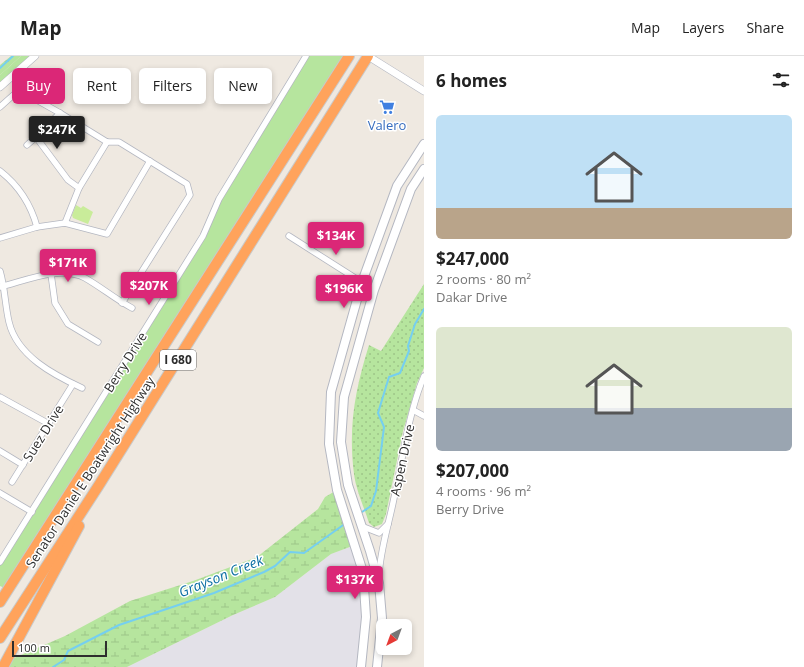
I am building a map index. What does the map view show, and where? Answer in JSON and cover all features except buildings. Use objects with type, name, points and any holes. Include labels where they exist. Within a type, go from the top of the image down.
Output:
[{"type":"highway","name":"Senator Daniel E Boatwright Highway","points":[[0,602],[348,56]]},
{"type":"highway","name":"Senator Daniel E Boatwright Highway","points":[[0,638],[99,485],[368,56]]},
{"type":"highway","points":[[5,664],[63,558],[99,485]]},
{"type":"main road","points":[[361,667],[366,617],[363,572],[352,533],[337,490],[329,444],[331,392],[362,282],[397,186],[424,144]]},
{"type":"main road","points":[[377,667],[382,618],[379,584],[348,485],[341,442],[344,397],[374,290],[411,189],[424,169]]},
{"type":"street","points":[[0,87],[36,56]]},
{"type":"street","name":"Berry Drive","points":[[0,562],[203,236],[219,199],[306,56]]},
{"type":"street","points":[[368,56],[424,91]]},
{"type":"street","points":[[0,107],[19,90],[107,142],[119,142],[187,184],[190,195],[122,303]]},
{"type":"street","points":[[27,145],[60,113]]},
{"type":"street","points":[[36,137],[68,180],[79,188]]},
{"type":"street","points":[[65,223],[79,188],[107,142]]},
{"type":"street","points":[[0,238],[37,227],[65,223],[107,234],[150,161]]},
{"type":"street","points":[[0,171],[10,179],[32,211],[37,227]]},
{"type":"street","points":[[289,236],[374,290]]},
{"type":"street","points":[[0,271],[9,324],[20,345],[34,361],[82,388]]},
{"type":"street","points":[[51,274],[55,303],[68,324],[98,342]]},
{"type":"street","points":[[2,287],[51,274],[67,274],[84,278],[132,308]]},
{"type":"street","name":"Aspen Drive","points":[[379,584],[380,558],[413,410],[424,376]]},
{"type":"street","name":"Suez Drive","points":[[12,482],[73,384]]},
{"type":"street","points":[[0,397],[49,424]]},
{"type":"street","points":[[413,410],[424,416]]},
{"type":"street","points":[[0,451],[23,465]]},
{"type":"street","points":[[0,492],[32,512]]},
{"type":"street","points":[[361,526],[379,533],[389,522]]},
{"type":"shaded area","points":[[355,545],[366,617],[361,667],[127,667],[233,615],[275,597],[331,554]]},
{"type":"green space","points":[[11,56],[21,56],[0,75],[0,65]]},
{"type":"green space","points":[[21,56],[35,56],[21,68],[12,68],[12,76],[0,87],[0,75]]},
{"type":"green space","points":[[306,56],[349,56],[7,589],[0,586],[0,562],[203,236],[219,199]]},
{"type":"green space","points":[[76,205],[81,208],[83,206],[93,212],[88,224],[73,218],[72,215]]},
{"type":"green space","points":[[424,284],[424,368],[417,383],[403,431],[386,514],[382,524],[374,527],[369,523],[358,492],[352,457],[352,424],[360,378],[369,345],[381,351]]},
{"type":"green space","points":[[337,490],[355,545],[331,554],[275,597],[233,615],[127,667],[3,667],[7,661],[65,636],[130,601],[193,581],[257,557],[318,509],[325,497]]},
{"type":"waterway","points":[[0,68],[13,56]]},
{"type":"waterway","name":"Grayson Creek","points":[[359,514],[371,506],[376,491],[384,427],[378,413],[389,377],[400,373],[409,351],[408,346],[415,324],[424,309]]},
{"type":"waterway","name":"Grayson Creek","points":[[53,667],[64,660],[68,651],[119,625],[214,593],[264,572],[275,566],[290,552],[304,553],[346,523]]},
{"type":"place","name":"Valero","points":[[387,107]]}]
